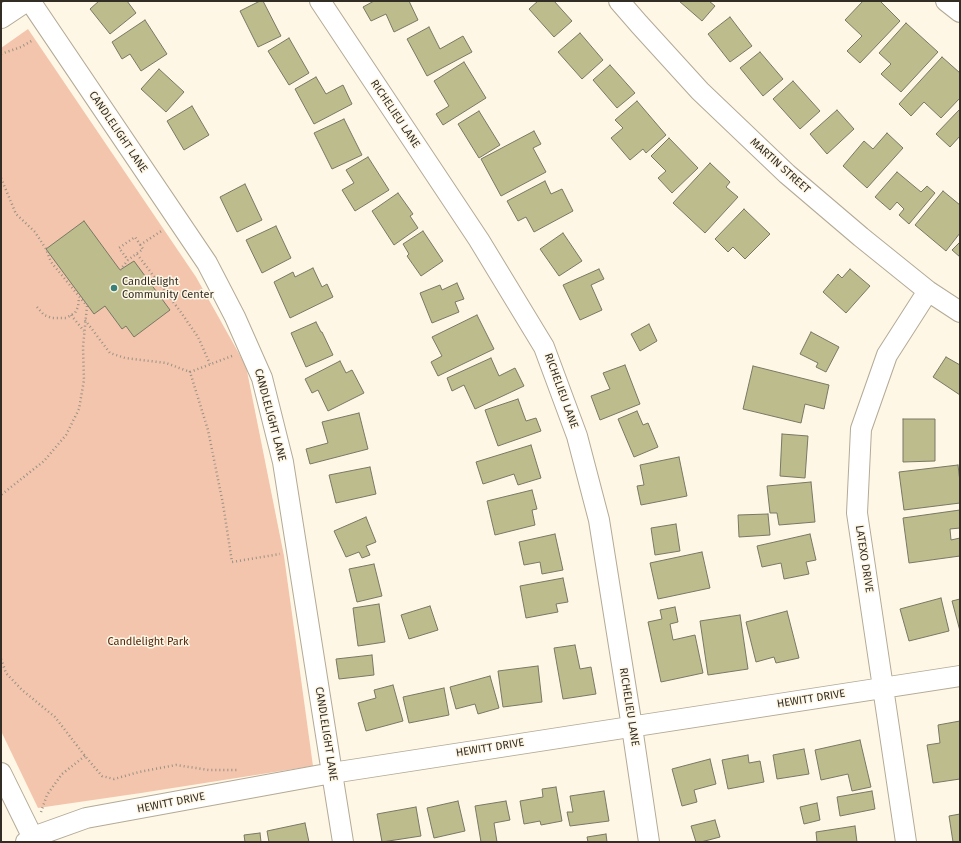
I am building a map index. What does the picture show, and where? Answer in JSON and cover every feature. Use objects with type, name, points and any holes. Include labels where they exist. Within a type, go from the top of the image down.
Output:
[{"type":"street","points":[[1,17],[25,1]]},
{"type":"street","name":"CANDLELIGHT LANE","points":[[30,1],[207,263],[235,317],[262,378],[283,462],[343,842]]},
{"type":"street","name":"RICHELIEU LANE","points":[[320,1],[480,240],[544,347],[577,436],[599,520],[632,727],[648,842]]},
{"type":"street","name":"MARTIN STREET","points":[[619,1],[700,91],[787,174],[861,237],[928,291],[960,312]]},
{"type":"street","points":[[946,1],[960,12]]},
{"type":"street","name":"LATEXO DRIVE","points":[[906,842],[857,513],[861,429],[887,355],[928,291]]},
{"type":"street","name":"HEWITT DRIVE","points":[[31,840],[86,818],[332,773],[960,676]]},
{"type":"street","points":[[1,773],[31,840]]},
{"type":"path","points":[[1,54],[31,42],[48,27]]},
{"type":"path","points":[[1,178],[16,214],[35,232],[52,262],[86,306],[83,348],[84,380],[79,409],[66,435],[44,461],[1,495]]},
{"type":"path","points":[[140,245],[178,220]]},
{"type":"path","points":[[120,270],[128,260],[143,250],[135,238],[119,248],[128,260]]},
{"type":"path","points":[[137,254],[198,337],[210,364]]},
{"type":"path","points":[[37,307],[44,315],[52,318],[66,318],[75,313],[80,297]]},
{"type":"path","points":[[71,315],[84,332]]},
{"type":"path","points":[[85,320],[110,353],[125,358],[166,363],[190,372],[249,348]]},
{"type":"path","points":[[190,372],[208,430],[223,504],[232,562],[280,554]]},
{"type":"path","points":[[1,659],[6,672],[22,690],[55,717],[102,776],[114,779],[176,764],[208,770],[242,770]]},
{"type":"path","points":[[31,840],[47,795],[62,774],[85,756]]},
{"type":"green space","name":"Candlelight Park","points":[[28,29],[196,277],[246,366],[284,556],[313,766],[38,808],[1,731],[1,48]]},
{"type":"building","points":[[99,1],[127,1],[136,13],[110,34],[90,9]]},
{"type":"building","points":[[263,1],[281,36],[258,47],[240,11]]},
{"type":"building","points":[[374,1],[409,1],[418,20],[394,32],[386,14],[371,21],[363,7]]},
{"type":"building","points":[[538,1],[554,1],[572,21],[554,37],[529,9]]},
{"type":"building","points":[[679,1],[709,1],[715,6],[702,21]]},
{"type":"building","points":[[863,1],[880,1],[900,21],[860,63],[847,51],[862,36],[845,20]]},
{"type":"building","points":[[730,17],[752,46],[730,62],[708,34]]},
{"type":"building","points":[[145,20],[167,54],[141,71],[130,54],[122,59],[112,42]]},
{"type":"building","points":[[906,23],[938,52],[901,92],[881,74],[891,64],[879,53]]},
{"type":"building","points":[[429,27],[440,49],[463,36],[472,52],[427,76],[407,39]]},
{"type":"building","points":[[580,33],[603,60],[582,79],[558,52]]},
{"type":"building","points":[[289,38],[309,73],[289,85],[268,51]]},
{"type":"building","points":[[760,52],[783,79],[763,96],[740,68]]},
{"type":"building","points":[[942,57],[960,73],[960,98],[941,118],[924,102],[911,116],[899,104]]},
{"type":"building","points":[[464,62],[486,98],[443,125],[436,114],[449,106],[434,81]]},
{"type":"building","points":[[610,65],[635,93],[617,108],[593,80]]},
{"type":"building","points":[[159,69],[184,92],[166,112],[141,89]]},
{"type":"building","points":[[316,77],[326,94],[343,85],[352,104],[314,124],[295,89]]},
{"type":"building","points":[[793,81],[820,111],[800,129],[773,99]]},
{"type":"building","points":[[637,101],[666,135],[646,153],[643,149],[630,160],[611,138],[623,128],[615,120]]},
{"type":"building","points":[[192,106],[209,135],[184,150],[167,121]]},
{"type":"building","points":[[960,109],[960,136],[950,147],[936,134]]},
{"type":"building","points":[[837,110],[854,129],[827,154],[810,134]]},
{"type":"building","points":[[479,111],[500,145],[479,158],[458,124]]},
{"type":"building","points":[[344,119],[362,155],[332,169],[314,133]]},
{"type":"building","points":[[534,131],[541,144],[533,148],[546,172],[501,196],[481,159]]},
{"type":"building","points":[[887,133],[903,148],[867,188],[843,166],[864,141],[873,149]]},
{"type":"building","points":[[669,138],[698,168],[672,193],[658,178],[666,171],[651,156]]},
{"type":"building","points":[[368,157],[389,190],[355,211],[342,190],[354,183],[346,170]]},
{"type":"building","points":[[710,163],[730,182],[726,187],[738,197],[705,233],[673,203]]},
{"type":"building","points":[[897,172],[921,192],[927,186],[935,193],[909,224],[899,215],[904,209],[897,202],[890,210],[875,197]]},
{"type":"building","points":[[545,181],[551,194],[562,189],[573,211],[534,232],[526,217],[518,221],[507,201]]},
{"type":"building","points":[[245,184],[262,220],[237,232],[220,197]]},
{"type":"building","points":[[943,191],[960,205],[960,233],[946,251],[915,225]]},
{"type":"building","points":[[398,193],[413,214],[410,216],[418,228],[394,245],[372,211]]},
{"type":"building","points":[[744,209],[770,234],[745,259],[733,247],[728,252],[715,239]]},
{"type":"building","name":"Candlelight Community Center","points":[[84,221],[120,270],[134,261],[170,310],[134,337],[126,326],[122,329],[105,306],[94,314],[46,249]]},
{"type":"building","points":[[276,226],[291,258],[262,273],[246,240]]},
{"type":"building","points":[[423,231],[443,261],[421,276],[407,256],[409,254],[403,244]]},
{"type":"building","points":[[563,233],[582,261],[559,276],[540,249]]},
{"type":"building","points":[[960,242],[960,257],[952,250]]},
{"type":"building","points":[[313,268],[322,287],[327,284],[333,297],[290,318],[274,282],[293,272],[295,277]]},
{"type":"building","points":[[599,269],[604,279],[591,285],[602,310],[580,320],[563,285]]},
{"type":"building","points":[[850,269],[870,286],[846,313],[823,292],[838,274],[842,278]]},
{"type":"building","points":[[457,283],[464,299],[455,302],[459,312],[432,323],[420,293],[440,285],[442,290]]},
{"type":"building","points":[[477,315],[494,349],[438,376],[431,362],[442,356],[432,337]]},
{"type":"building","points":[[316,322],[333,355],[306,367],[291,333]]},
{"type":"building","points":[[649,324],[657,341],[640,351],[631,334]]},
{"type":"building","points":[[811,332],[839,347],[826,372],[816,367],[818,363],[800,354]]},
{"type":"building","points":[[946,357],[960,365],[960,395],[933,377]]},
{"type":"building","points":[[491,358],[499,376],[515,368],[524,386],[475,409],[464,385],[452,391],[447,378]]},
{"type":"building","points":[[340,361],[346,373],[352,370],[364,393],[328,411],[318,390],[312,393],[305,379]]},
{"type":"building","points":[[625,365],[640,404],[600,420],[591,396],[610,389],[603,373]]},
{"type":"building","points":[[753,366],[829,385],[824,409],[805,404],[801,423],[743,409]]},
{"type":"building","points":[[518,399],[526,421],[536,418],[541,431],[498,446],[485,410]]},
{"type":"building","points":[[637,411],[643,425],[648,423],[658,447],[634,457],[618,419]]},
{"type":"building","points":[[359,413],[368,449],[310,464],[306,449],[328,443],[322,422]]},
{"type":"building","points":[[903,419],[935,419],[935,461],[903,462]]},
{"type":"building","points":[[782,434],[808,436],[805,478],[780,476]]},
{"type":"building","points":[[531,445],[541,478],[518,485],[514,474],[483,484],[476,462]]},
{"type":"building","points":[[679,457],[687,496],[641,505],[637,486],[644,485],[640,465]]},
{"type":"building","points":[[958,465],[960,503],[904,510],[899,472]]},
{"type":"building","points":[[370,467],[376,494],[336,503],[329,475]]},
{"type":"building","points":[[811,482],[815,522],[779,525],[777,513],[770,513],[767,486]]},
{"type":"building","points":[[532,490],[537,509],[532,510],[535,525],[495,535],[487,501]]},
{"type":"building","points":[[960,510],[960,528],[950,529],[951,540],[960,538],[960,556],[909,563],[903,518]]},
{"type":"building","points":[[768,514],[770,535],[739,537],[738,515]]},
{"type":"building","points":[[366,517],[376,542],[366,546],[370,555],[362,558],[359,552],[346,557],[334,531]]},
{"type":"building","points":[[676,524],[680,551],[655,555],[651,528]]},
{"type":"building","points":[[555,534],[563,570],[542,574],[540,562],[524,565],[519,542]]},
{"type":"building","points":[[810,534],[816,560],[806,562],[809,574],[784,579],[781,563],[762,567],[757,546]]},
{"type":"building","points":[[702,552],[710,588],[658,599],[650,563]]},
{"type":"building","points":[[374,564],[382,596],[357,602],[349,569]]},
{"type":"building","points":[[563,578],[568,602],[556,604],[558,612],[526,618],[520,586]]},
{"type":"building","points":[[941,598],[949,631],[909,641],[900,609]]},
{"type":"building","points":[[960,599],[960,631],[952,601]]},
{"type":"building","points":[[379,604],[385,642],[358,646],[353,608]]},
{"type":"building","points":[[430,606],[438,630],[409,639],[401,615]]},
{"type":"building","points":[[675,607],[678,622],[670,624],[673,640],[695,635],[703,673],[661,682],[648,622],[662,619],[660,610]]},
{"type":"building","points":[[787,611],[799,658],[776,663],[774,657],[756,662],[746,622]]},
{"type":"building","points":[[740,615],[748,669],[708,675],[700,621]]},
{"type":"building","points":[[575,645],[580,669],[591,667],[596,694],[563,699],[554,648]]},
{"type":"building","points":[[372,655],[374,675],[339,679],[336,659]]},
{"type":"building","points":[[538,666],[542,702],[503,707],[498,671]]},
{"type":"building","points":[[490,676],[499,708],[478,714],[475,704],[456,709],[450,687]]},
{"type":"building","points":[[393,685],[403,721],[366,731],[358,703],[376,698],[374,690]]},
{"type":"building","points":[[444,688],[449,715],[409,723],[403,697]]},
{"type":"building","points":[[960,721],[960,779],[933,783],[927,745],[940,743],[938,725]]},
{"type":"building","points":[[860,740],[871,787],[852,791],[848,774],[821,780],[815,750]]},
{"type":"building","points":[[804,749],[809,774],[777,779],[773,755]]},
{"type":"building","points":[[748,755],[749,763],[760,761],[764,782],[728,789],[722,760]]},
{"type":"building","points":[[710,759],[716,784],[694,790],[697,802],[682,806],[672,769]]},
{"type":"building","points":[[556,787],[562,821],[541,825],[540,821],[524,824],[520,801],[543,797],[542,789]]},
{"type":"building","points":[[604,791],[609,821],[570,826],[567,812],[573,812],[570,796]]},
{"type":"building","points":[[872,791],[875,809],[840,816],[837,797]]},
{"type":"building","points":[[458,801],[465,831],[434,838],[427,808]]},
{"type":"building","points":[[506,801],[510,820],[494,823],[497,842],[481,842],[475,806]]},
{"type":"building","points":[[817,803],[820,820],[804,824],[800,807]]},
{"type":"building","points":[[416,807],[421,836],[382,842],[377,814]]},
{"type":"building","points":[[960,814],[960,842],[953,842],[949,816]]},
{"type":"building","points":[[715,820],[720,837],[696,842],[691,826]]},
{"type":"building","points":[[305,823],[309,842],[269,842],[267,831]]},
{"type":"building","points":[[855,826],[857,842],[817,842],[816,832]]},
{"type":"building","points":[[260,833],[261,842],[245,842],[244,835]]},
{"type":"building","points":[[606,834],[607,842],[588,842],[587,837]]},
{"type":"place","name":"Candlelight Community Center","points":[[114,288]]}]
